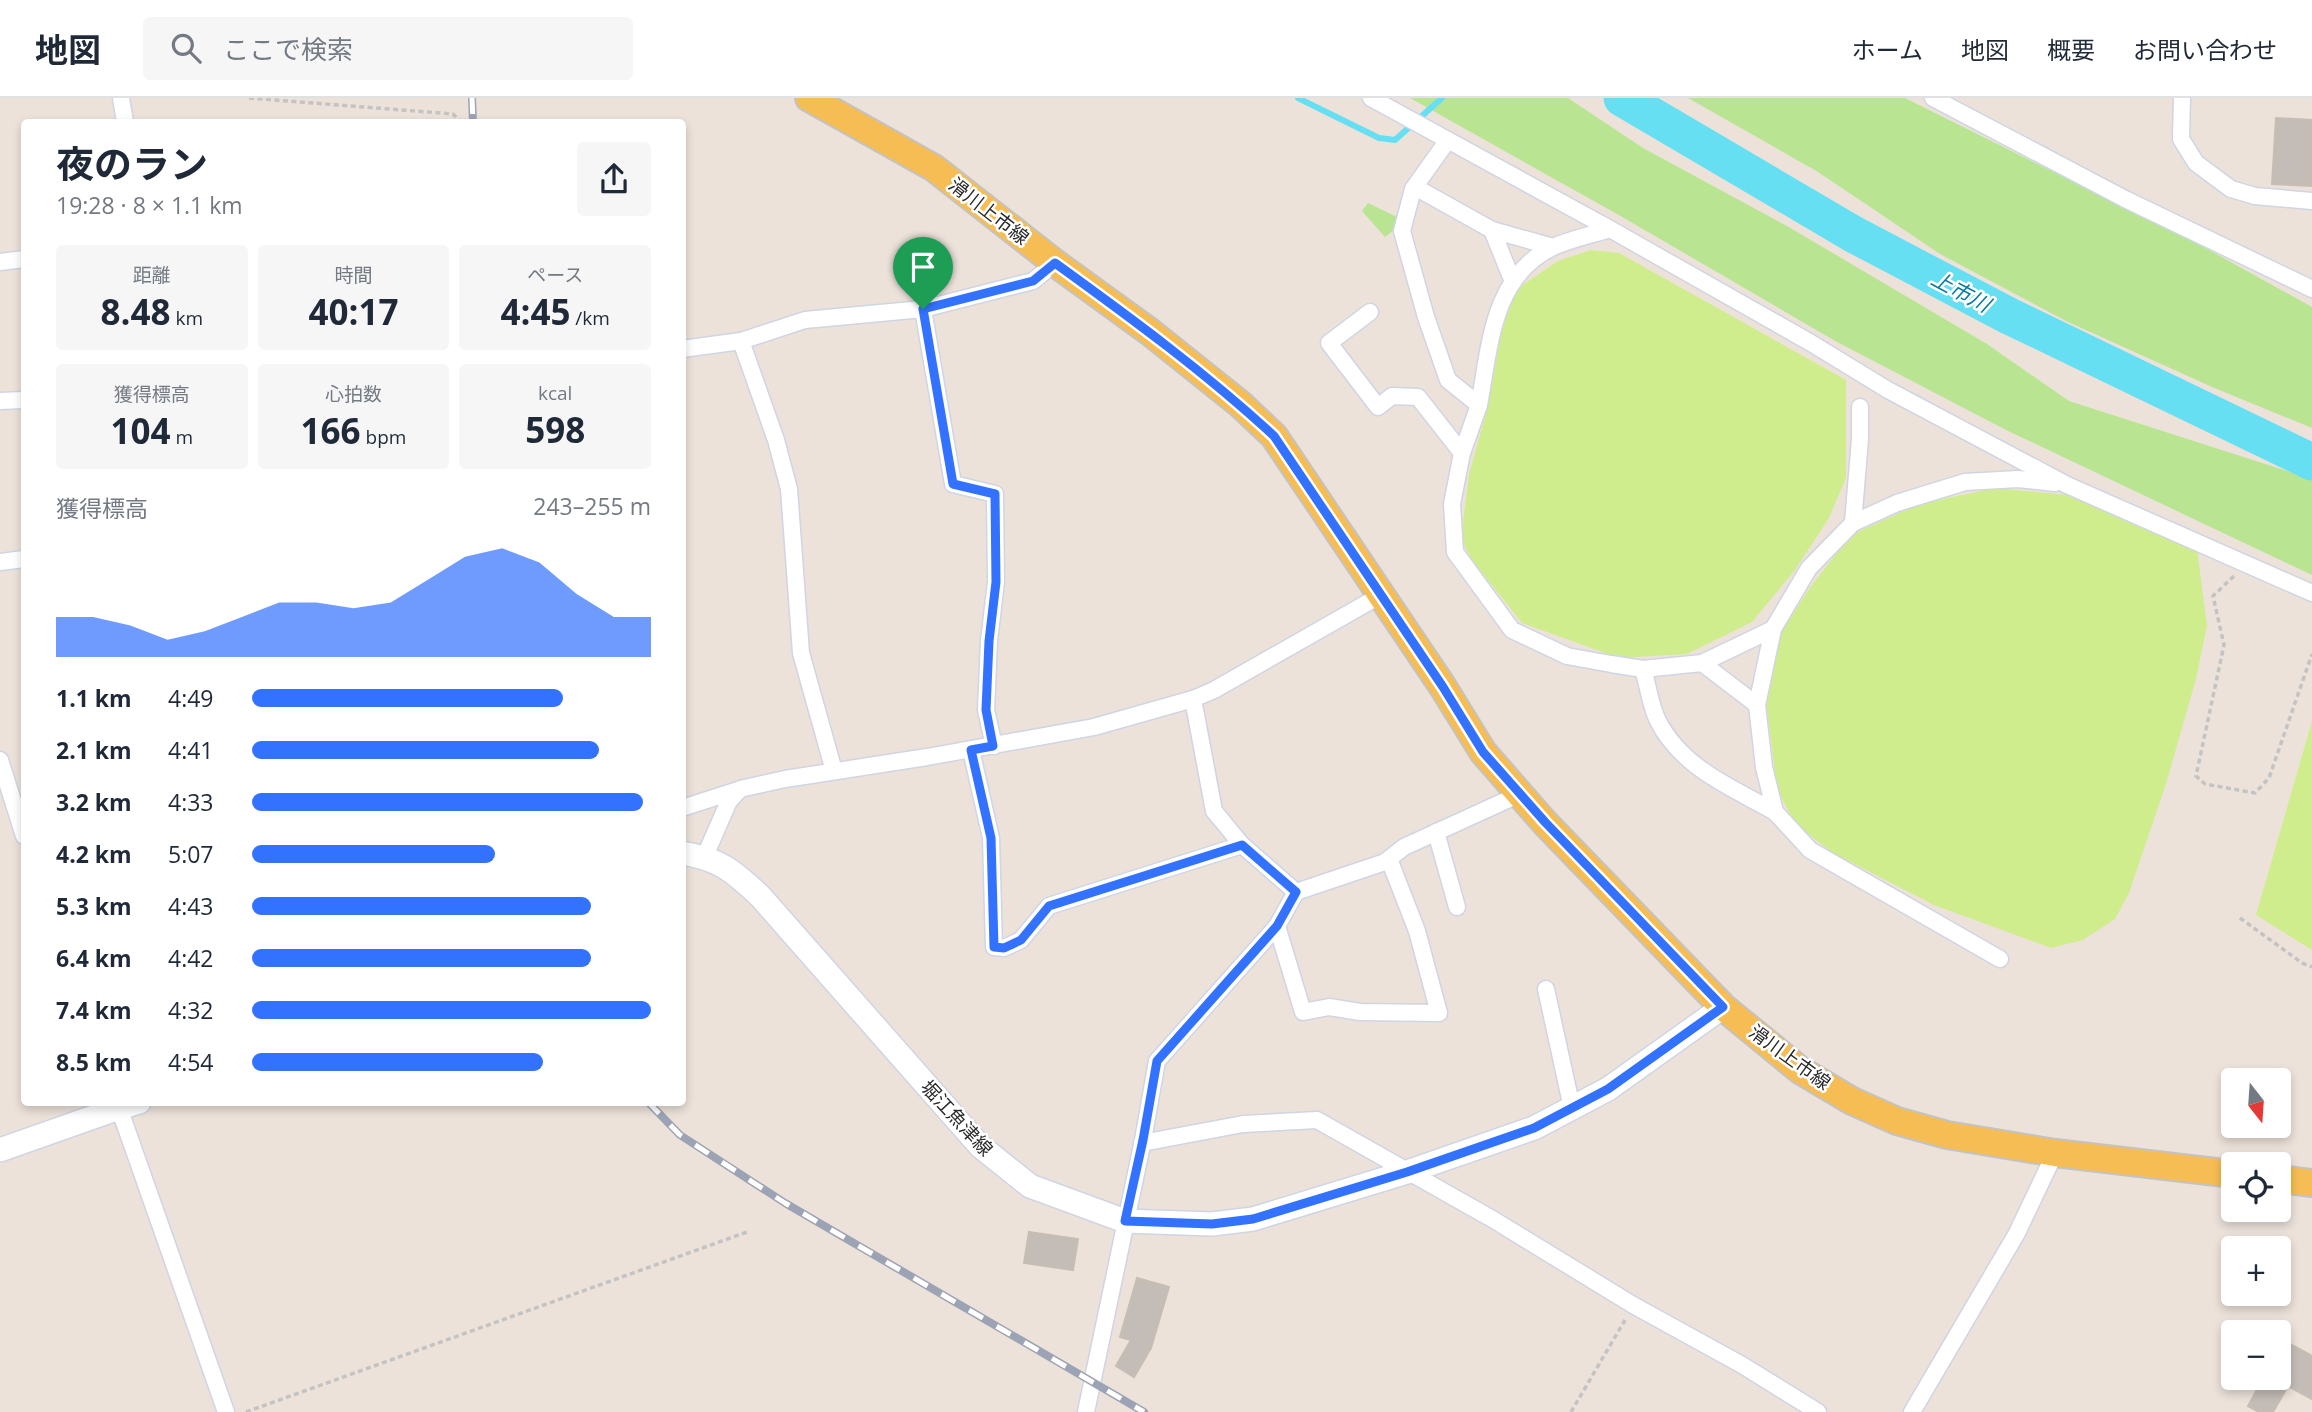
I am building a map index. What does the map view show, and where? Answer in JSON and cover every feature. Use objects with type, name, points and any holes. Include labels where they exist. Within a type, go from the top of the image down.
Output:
[{"type":"main road","name":"滑川上市線","points":[[809,98],[934,168],[1055,263],[1150,332],[1240,404],[1274,436],[1483,752],[1723,1007],[1800,1070],[1852,1101],[1897,1121],[1947,1135],[2055,1153],[2221,1173]]},
{"type":"main road","name":"堀江魚津線","points":[[694,855],[730,869],[760,896],[980,1146],[1030,1186],[1125,1221],[1212,1224],[1253,1219],[1407,1172],[1534,1128],[1608,1089],[1723,1007]]},
{"type":"main road","points":[[0,1150],[120,1106]]},
{"type":"main road","points":[[2291,1181],[2312,1183]]},
{"type":"street","points":[[121,98],[124,119]]},
{"type":"street","points":[[1371,98],[1610,229],[1888,390],[2067,485],[2312,593]]},
{"type":"street","points":[[1933,98],[2124,199],[2312,289]]},
{"type":"street","points":[[2182,98],[2181,139],[2196,163],[2231,189],[2255,196],[2312,201]]},
{"type":"street","points":[[1448,140],[1415,187],[1402,230],[1426,317],[1448,380],[1479,405]]},
{"type":"street","points":[[1415,187],[1492,230],[1553,247]]},
{"type":"street","points":[[1610,229],[1553,247],[1521,269],[1498,307],[1479,405],[1462,453],[1452,504],[1455,552],[1512,630],[1567,656],[1643,669],[1702,663],[1773,629]]},
{"type":"street","points":[[1492,230],[1513,282]]},
{"type":"street","points":[[0,262],[21,259]]},
{"type":"street","points":[[686,348],[740,341],[805,320],[923,309],[1033,281],[1055,263]]},
{"type":"street","points":[[923,309],[953,484],[995,494],[996,582],[989,641],[986,710],[993,746]]},
{"type":"street","points":[[1370,312],[1329,343],[1378,407],[1392,396],[1418,397],[1462,453]]},
{"type":"street","points":[[740,341],[776,440],[789,489],[801,653],[834,771]]},
{"type":"street","points":[[0,401],[21,400]]},
{"type":"street","points":[[1853,523],[1860,407]]},
{"type":"street","points":[[1775,812],[1764,768],[1757,705],[1773,629],[1809,568],[1853,523],[1897,503],[1965,482],[2018,479],[2067,485]]},
{"type":"street","points":[[0,562],[21,559]]},
{"type":"street","points":[[686,807],[740,789],[785,779],[971,750],[1094,727],[1193,699],[1214,690],[1381,595]]},
{"type":"street","points":[[1702,663],[1757,705]]},
{"type":"street","points":[[1643,669],[1657,718],[1672,746],[1697,769],[1775,812],[1810,850],[2000,960]]},
{"type":"street","points":[[1193,699],[1214,811],[1242,845],[1296,892]]},
{"type":"street","points":[[971,750],[991,838],[994,947],[1004,948],[1021,940],[1049,906],[1242,845]]},
{"type":"street","points":[[0,760],[21,827]]},
{"type":"street","points":[[694,855],[729,801],[740,789]]},
{"type":"street","points":[[1086,1412],[1157,1061],[1277,926],[1296,892],[1389,859],[1404,847],[1520,794]]},
{"type":"street","points":[[1436,832],[1457,907]]},
{"type":"street","points":[[1277,926],[1303,1012],[1329,1007],[1360,1012],[1439,1013],[1417,930],[1389,859]]},
{"type":"street","points":[[1546,989],[1572,1108]]},
{"type":"street","points":[[126,1106],[226,1412]]},
{"type":"street","points":[[1142,1143],[1243,1124],[1317,1120],[1493,1220],[1633,1305],[1742,1365],[1818,1412]]},
{"type":"street","points":[[1912,1412],[2017,1233],[2055,1153]]},
{"type":"path","points":[[249,98],[453,114],[458,119]]},
{"type":"path","points":[[2247,564],[2213,596],[2224,645],[2196,776],[2205,784],[2255,793],[2269,778],[2312,654]]},
{"type":"path","points":[[2240,918],[2302,963],[2312,967]]},
{"type":"path","points":[[246,1412],[747,1232]]},
{"type":"path","points":[[1571,1412],[1633,1305]]},
{"type":"green space","points":[[1410,98],[1568,98],[1643,148],[1787,226],[1987,344],[2069,401],[2312,479],[2312,575],[2008,431],[1837,342]]},
{"type":"green space","points":[[1688,98],[1905,98],[2200,245],[2312,307],[2312,428],[2212,387],[2066,321],[1940,254],[1818,172]]},
{"type":"green space","points":[[1368,203],[1397,217],[1394,230],[1385,237],[1362,211]]},
{"type":"green space","points":[[1591,250],[1619,253],[1846,380],[1846,478],[1829,518],[1795,570],[1752,622],[1687,654],[1619,658],[1522,623],[1472,560],[1461,539],[1469,474],[1488,406],[1504,318],[1518,288],[1558,261]]},
{"type":"green space","points":[[1996,488],[2068,495],[2197,548],[2207,626],[2196,679],[2166,784],[2129,893],[2115,919],[2083,940],[2051,948],[1934,905],[1833,853],[1795,824],[1777,789],[1766,700],[1780,634],[1811,586],[1851,535],[1919,504]]},
{"type":"green space","points":[[2312,721],[2312,950],[2256,915]]},
{"type":"building","points":[[2276,118],[2312,120],[2312,186],[2272,184]]},
{"type":"building","points":[[1029,1232],[1078,1239],[1073,1270],[1024,1263]]},
{"type":"building","points":[[1137,1278],[1169,1287],[1151,1348],[1134,1377],[1116,1366],[1131,1340],[1120,1337]]},
{"type":"building","points":[[2291,1344],[2312,1356],[2312,1399],[2291,1388]]},
{"type":"building","points":[[2257,1390],[2286,1390],[2273,1412],[2259,1412],[2248,1406]]},
{"type":"waterway","points":[[1298,98],[1379,138],[1395,140],[1442,98]]},
{"type":"waterway","name":"上市川","points":[[1622,98],[1853,234],[2009,316],[2312,462]]},
{"type":"railway","points":[[472,98],[473,119]]},
{"type":"railway","points":[[652,1106],[680,1135],[785,1203],[1144,1412]]},
{"type":"route","points":[[1055,263],[1150,332],[1240,404],[1274,436],[1443,687],[1483,752],[1545,822],[1723,1007],[1608,1089],[1534,1128],[1407,1172],[1253,1219],[1212,1224],[1125,1221],[1157,1061],[1277,926],[1296,892],[1242,845],[1049,906],[1021,940],[1004,948],[994,947],[991,838],[971,750],[993,746],[986,710],[989,641],[996,582],[995,494],[953,484],[923,309],[1033,281],[1055,263]]}]
